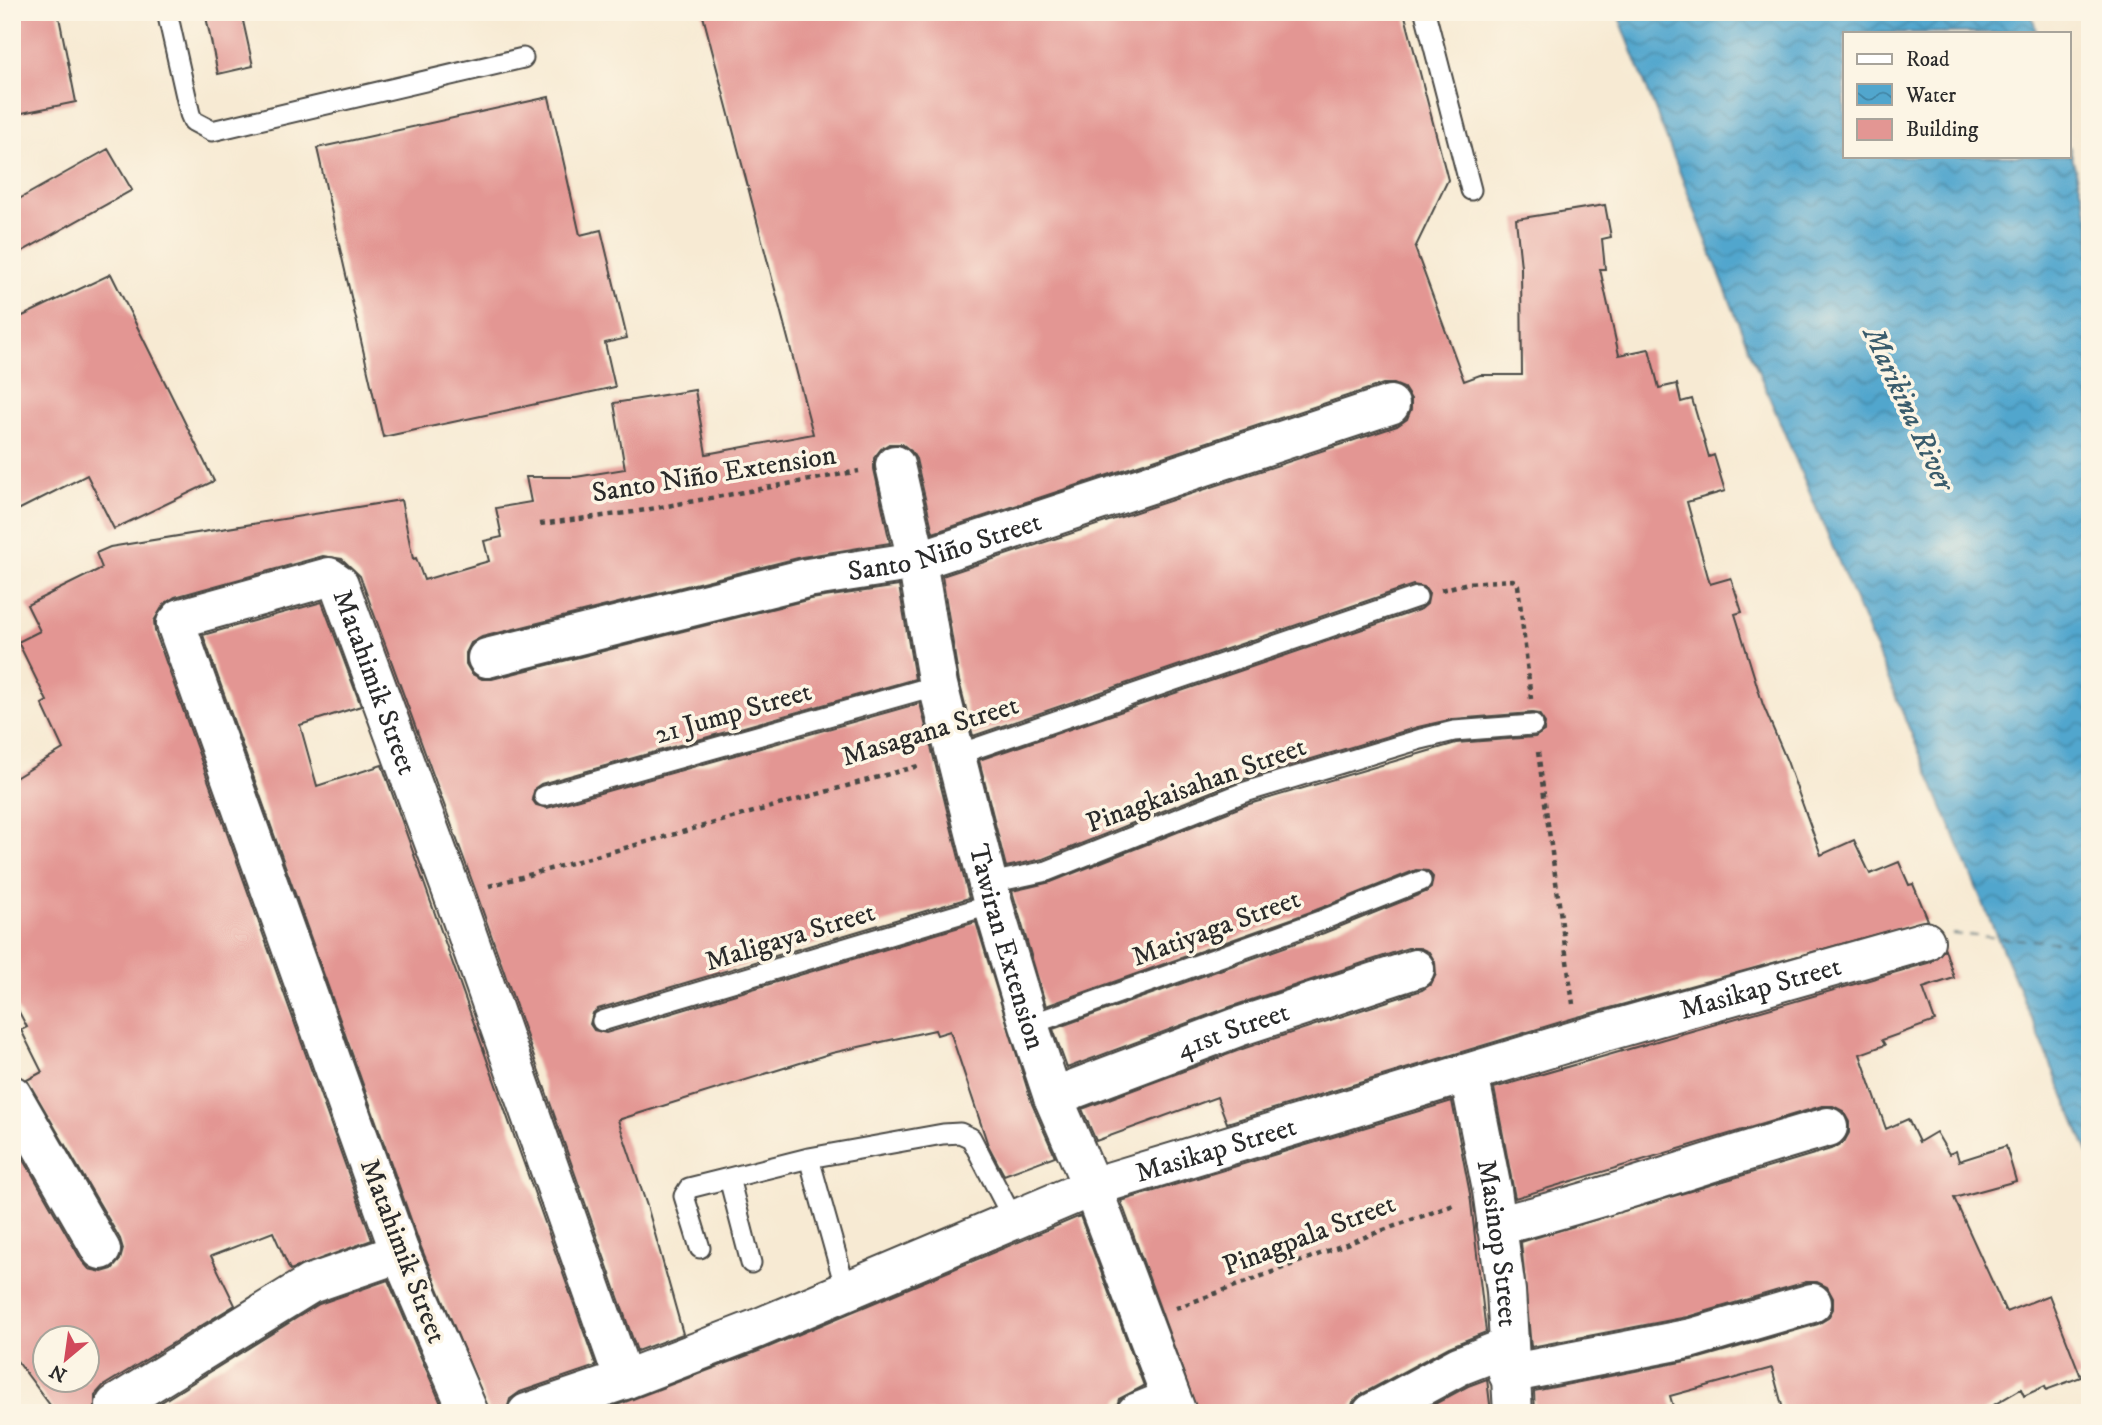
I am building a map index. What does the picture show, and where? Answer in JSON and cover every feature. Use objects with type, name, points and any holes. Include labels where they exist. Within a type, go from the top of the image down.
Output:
[{"type":"street","name":"Santo Niño Street","points":[[488,658],[807,578],[917,561],[1390,405]]},
{"type":"street","name":"Tawiran Extension","points":[[895,465],[917,561],[938,685],[1029,1025],[1053,1097],[1093,1187],[1174,1406]]},
{"type":"street","name":"Matahimik Street","points":[[469,1413],[400,1252],[176,624],[181,618],[329,577],[339,584],[454,897],[624,1380]]},
{"type":"street","name":"Masikap Street","points":[[527,1413],[624,1380],[1093,1187],[1580,1039],[1925,941]]},
{"type":"street","name":"41st Street","points":[[1053,1097],[1238,1027],[1415,969]]},
{"type":"street","name":"Masinop Street","points":[[1469,1074],[1494,1208],[1506,1291],[1513,1413]]},
{"type":"street","points":[[12,1095],[101,1250]]},
{"type":"street","points":[[1494,1208],[1581,1205],[1722,1157],[1828,1127]]},
{"type":"street","points":[[115,1405],[310,1284],[400,1252]]},
{"type":"street","points":[[1372,1413],[1459,1366],[1692,1338],[1812,1303]]},
{"type":"street","points":[[1136,1413],[1174,1406]]},
{"type":"lane","points":[[167,12],[190,114],[193,121],[212,131],[523,58]]},
{"type":"lane","points":[[1425,12],[1471,190]]},
{"type":"lane","name":"Masagana Street","points":[[956,755],[1417,597]]},
{"type":"lane","name":"21 Jump Street","points":[[544,796],[938,685]]},
{"type":"lane","name":"Pinagkaisahan Street","points":[[992,893],[1242,793],[1454,731],[1534,724]]},
{"type":"lane","name":"Matiyaga Street","points":[[1029,1025],[1320,921],[1421,881]]},
{"type":"lane","name":"Maligaya Street","points":[[602,1021],[992,893]]},
{"type":"lane","points":[[700,1248],[684,1196],[689,1188],[809,1158],[960,1133],[971,1138],[1013,1219]]},
{"type":"lane","points":[[809,1158],[846,1290]]},
{"type":"lane","points":[[729,1178],[751,1263]]},
{"type":"path","name":"Santo Niño Extension","points":[[540,524],[634,512],[895,465]]},
{"type":"path","points":[[1417,597],[1468,583],[1513,580],[1520,595],[1564,958],[1580,1039]]},
{"type":"path","name":"Masagana Street","points":[[454,897],[956,755]]},
{"type":"path","name":"Pinagpala Street","points":[[1143,1320],[1494,1208]]},
{"type":"water","name":"Marikina River","points":[[1617,12],[2031,12],[2037,32],[1843,32],[1843,158],[2070,158],[2070,150],[2090,221],[2090,1157],[1749,349]]},
{"type":"building","points":[[12,12],[58,12],[76,102],[12,115]]},
{"type":"building","points":[[205,12],[241,12],[253,66],[218,74]]},
{"type":"building","points":[[702,12],[1404,12],[1448,180],[1415,248],[1464,381],[1480,375],[1522,375],[1521,267],[1516,219],[1605,205],[1611,237],[1602,239],[1605,269],[1600,269],[1619,355],[1649,349],[1659,388],[1677,384],[1681,402],[1692,399],[1709,457],[1714,455],[1725,491],[1687,502],[1710,584],[1731,578],[1742,612],[1735,614],[1763,705],[1787,761],[1821,855],[1854,840],[1870,874],[1899,862],[1909,885],[1913,884],[1928,920],[1574,1018],[1227,1123],[1217,1097],[1096,1141],[1082,1109],[1245,1048],[1422,990],[1431,984],[1436,974],[1435,962],[1429,952],[1420,948],[1408,948],[1230,1007],[1067,1068],[1053,1029],[1324,933],[1426,892],[1431,888],[1433,877],[1428,871],[1416,870],[1316,910],[1046,1006],[1012,891],[1051,882],[1246,805],[1456,743],[1535,737],[1544,731],[1545,723],[1539,714],[1532,713],[1453,719],[1418,727],[1238,781],[1043,859],[1006,867],[979,760],[1421,609],[1427,604],[1429,594],[1424,587],[1413,585],[973,736],[959,681],[942,576],[1397,426],[1407,419],[1411,399],[1404,388],[1383,384],[933,533],[916,459],[902,444],[889,444],[874,458],[874,469],[890,543],[802,557],[482,637],[471,643],[466,653],[466,664],[472,674],[482,679],[492,679],[811,599],[899,586],[915,679],[541,784],[535,788],[532,799],[536,805],[547,808],[920,703],[969,898],[598,1009],[593,1013],[590,1024],[594,1030],[606,1033],[976,922],[1032,1104],[1055,1156],[1004,1175],[988,1145],[950,1031],[937,1035],[935,1030],[832,1053],[618,1120],[648,1209],[683,1334],[637,1351],[475,889],[360,576],[342,559],[323,556],[175,597],[164,604],[154,621],[155,631],[372,1240],[290,1270],[273,1232],[211,1256],[235,1305],[102,1387],[102,1324],[32,1324],[32,1381],[12,1354],[12,1139],[89,1269],[102,1272],[112,1269],[120,1260],[123,1249],[120,1239],[27,1080],[42,1072],[21,1030],[27,1027],[12,999],[12,780],[63,749],[42,704],[47,701],[18,642],[40,631],[27,605],[102,568],[96,553],[110,547],[401,500],[413,559],[416,558],[424,580],[489,561],[484,541],[502,537],[496,508],[531,502],[526,477],[576,477],[625,469],[614,403],[695,390],[706,454],[813,434]]},
{"type":"building","points":[[549,97],[580,235],[601,230],[627,338],[605,343],[615,387],[383,437],[317,148]]},
{"type":"building","points":[[108,149],[132,190],[12,257],[12,203]]},
{"type":"building","points":[[111,274],[214,481],[114,529],[87,475],[12,513],[12,321]]},
{"type":"building","points":[[322,602],[361,706],[300,725],[317,786],[382,765],[596,1366],[520,1392],[510,1399],[506,1413],[490,1413],[420,1245],[203,635]]},
{"type":"building","points":[[1945,949],[1954,978],[1923,988],[1935,1021],[1882,1040],[1885,1045],[1860,1054],[1886,1129],[1908,1119],[1919,1142],[1936,1132],[1949,1154],[1956,1151],[1959,1161],[2006,1146],[2016,1181],[1954,1198],[2006,1312],[2049,1295],[2081,1377],[2046,1390],[2045,1386],[2024,1396],[2021,1389],[1980,1413],[1784,1413],[1772,1368],[1670,1396],[1675,1413],[1535,1413],[1534,1391],[1696,1359],[1818,1324],[1828,1318],[1833,1309],[1833,1298],[1827,1287],[1817,1282],[1806,1282],[1687,1317],[1531,1347],[1521,1242],[1834,1148],[1844,1142],[1849,1133],[1849,1122],[1843,1111],[1833,1106],[1822,1106],[1515,1198],[1494,1088],[1931,962]]},
{"type":"building","points":[[1452,1101],[1470,1194],[1486,1332],[1449,1347],[1362,1394],[1353,1402],[1350,1413],[1198,1413],[1121,1201]]},
{"type":"building","points":[[1080,1216],[1144,1386],[1119,1399],[1115,1413],[596,1413],[764,1349]]},
{"type":"building","points":[[388,1280],[445,1413],[144,1413],[319,1304]]},
{"type":"building","points":[[1487,1379],[1491,1413],[1418,1413],[1468,1386]]},
{"type":"building","points":[[42,1394],[96,1394],[95,1413],[56,1413]]},
{"type":"ferry route","points":[[1952,934],[2090,945]]}]
